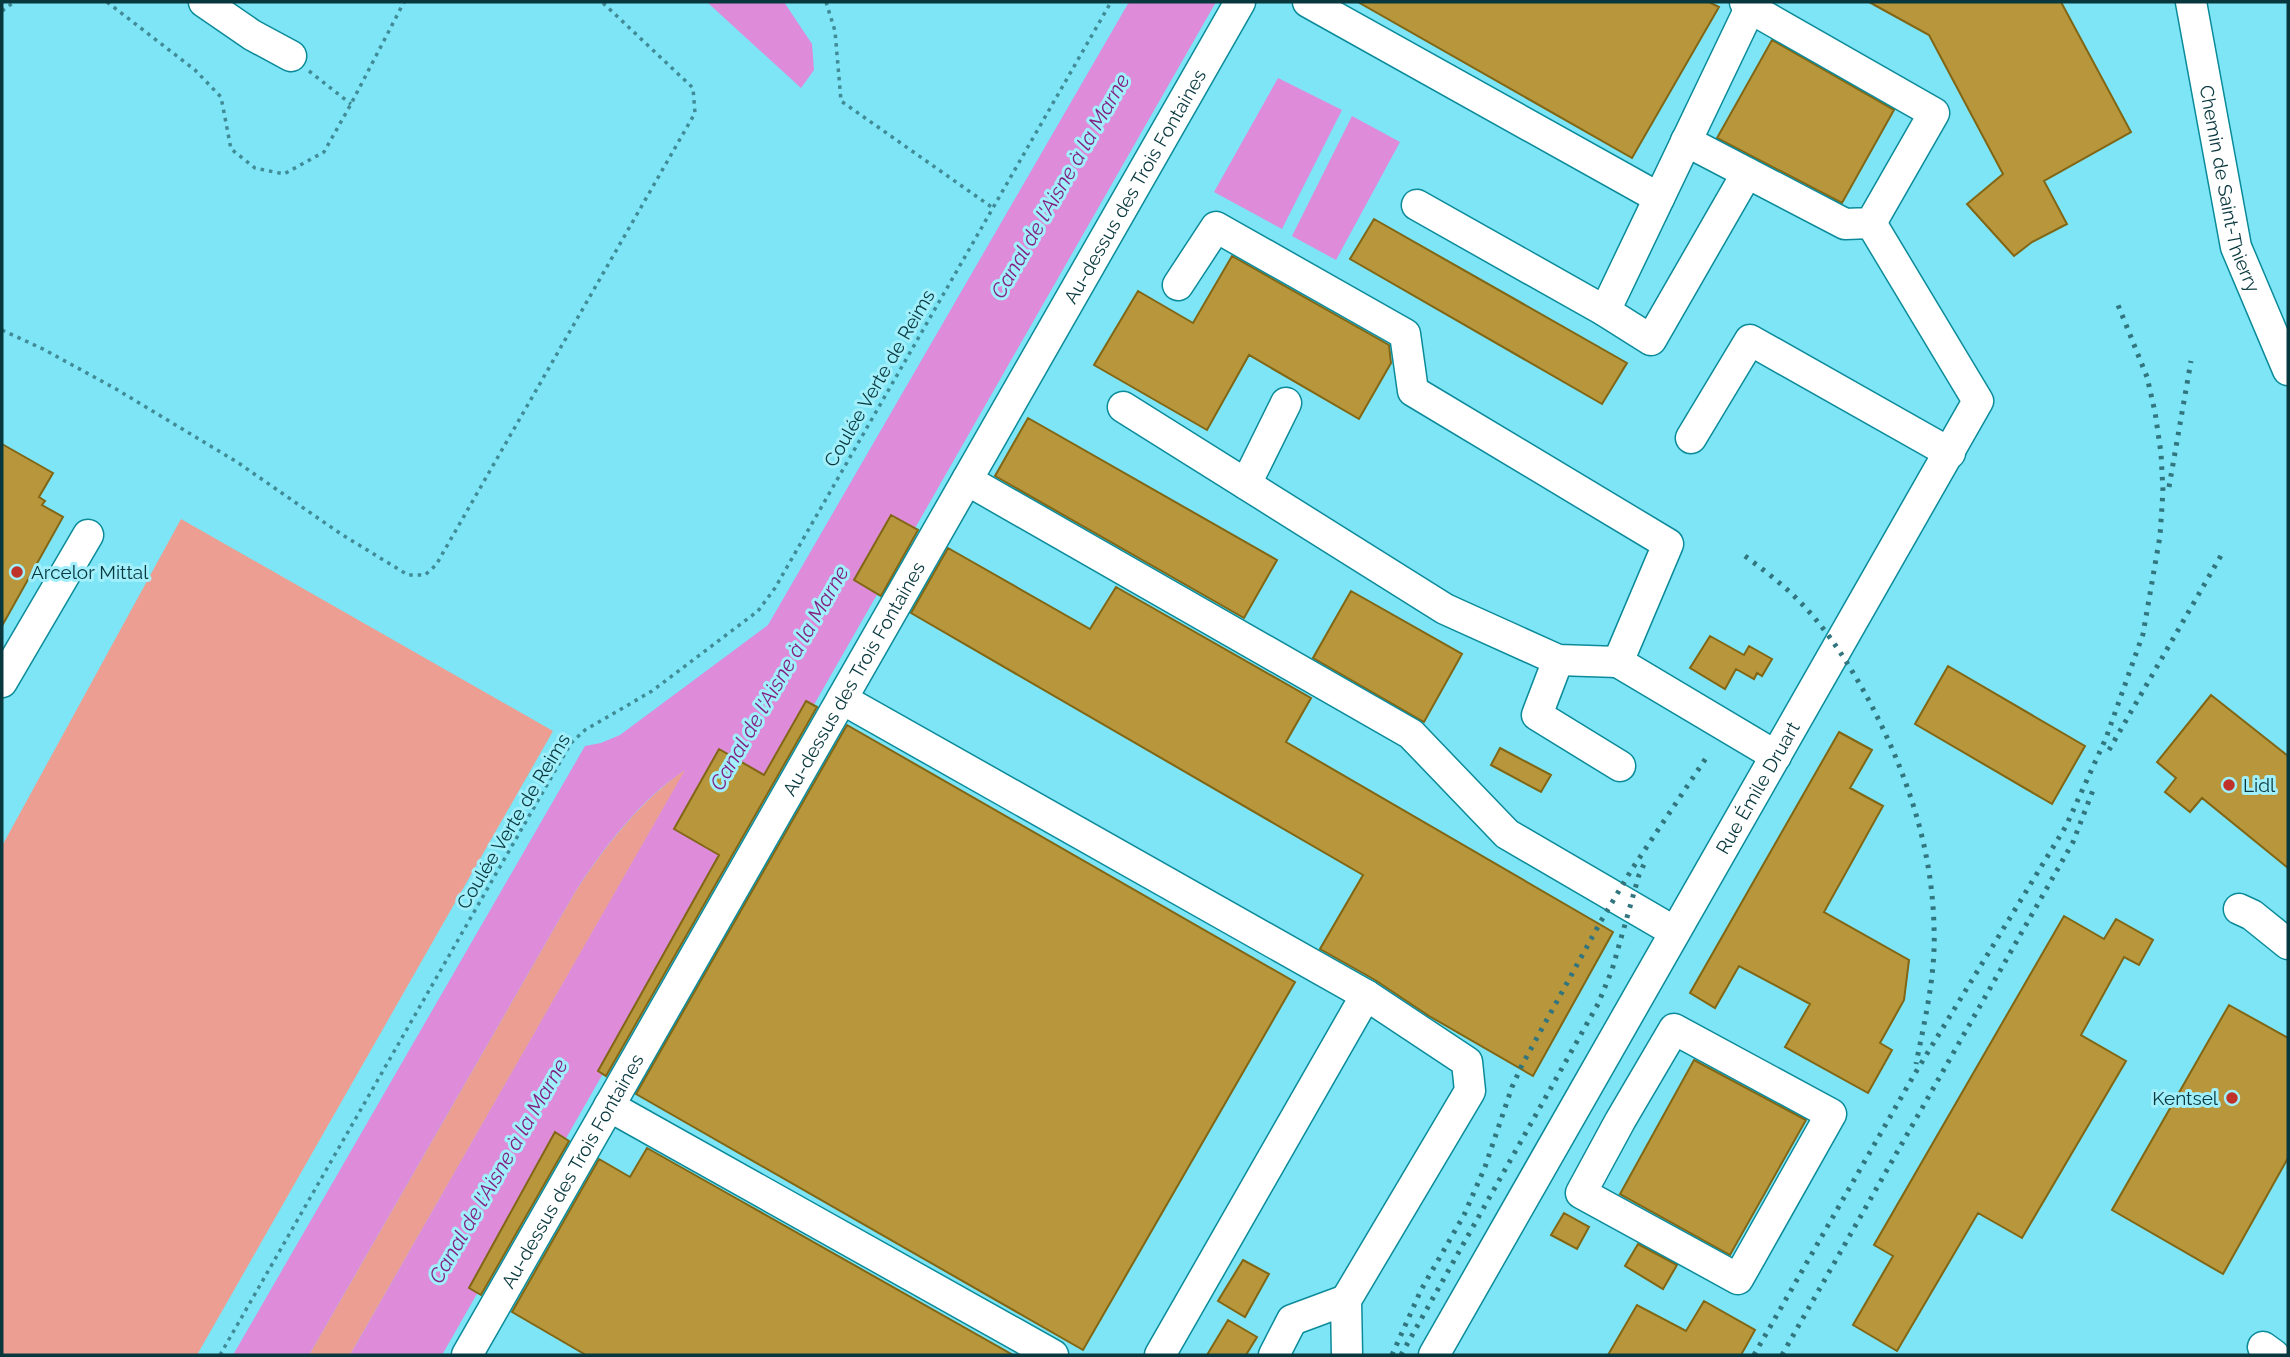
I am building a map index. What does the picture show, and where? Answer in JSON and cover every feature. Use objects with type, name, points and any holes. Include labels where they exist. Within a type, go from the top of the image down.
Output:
[{"type":"street","points":[[204,2],[252,35],[291,56]]},
{"type":"street","name":"Au-dessus des Trois Fontaines","points":[[471,1354],[609,1106],[1240,2]]},
{"type":"street","points":[[1308,2],[1659,198]]},
{"type":"street","name":"Chemin de Saint-Thierry","points":[[2191,2],[2236,247],[2288,370]]},
{"type":"street","points":[[1605,311],[1748,5],[1934,113],[1871,223],[1845,224],[1686,141]]},
{"type":"street","points":[[1417,205],[1605,311],[1651,340],[1746,173]]},
{"type":"street","name":"Rue Émile Druart","points":[[1434,1355],[1978,401],[1871,223]]},
{"type":"street","points":[[1178,285],[1216,227],[1405,334],[1413,391],[1668,544],[1618,662]]},
{"type":"street","points":[[1692,438],[1750,340],[1950,453]]},
{"type":"street","points":[[1246,484],[1286,402]]},
{"type":"street","points":[[1123,407],[1445,609],[1558,660],[1618,662],[1776,755]]},
{"type":"street","points":[[967,480],[1411,734],[1507,834],[1675,932]]},
{"type":"street","points":[[2,682],[88,535]]},
{"type":"street","points":[[1558,660],[1537,715],[1620,766]]},
{"type":"street","points":[[842,699],[1366,995],[1467,1062],[1470,1091],[1346,1300],[1347,1355]]},
{"type":"street","points":[[2246,912],[2288,944]]},
{"type":"street","points":[[1160,1355],[1366,995]]},
{"type":"street","points":[[1674,1029],[1831,1114],[1738,1279],[1581,1193],[1620,1121],[1674,1029]]},
{"type":"street","points":[[1582,1098],[1620,1121]]},
{"type":"street","points":[[609,1106],[1053,1355]]},
{"type":"street","points":[[1274,1355],[1292,1320],[1346,1300]]},
{"type":"path","points":[[2,11],[15,2]]},
{"type":"path","points":[[107,2],[195,70],[221,97],[231,149],[255,168],[284,174],[324,152],[404,2]]},
{"type":"path","points":[[2,330],[92,376],[237,462],[341,534],[408,575],[425,575],[436,565],[695,113],[692,89],[602,2]]},
{"type":"path","points":[[826,2],[835,31],[841,101],[993,208]]},
{"type":"path","name":"Coulée Verte de Reims","points":[[220,1355],[571,743],[585,730],[653,691],[758,611],[775,588],[1111,2]]},
{"type":"path","points":[[291,56],[351,104]]},
{"type":"shaded area","points":[[181,519],[553,731],[197,1355],[2,1355],[2,846]]},
{"type":"shaded area","points":[[686,769],[350,1355],[309,1355],[575,892],[639,809]]},
{"type":"water","points":[[707,2],[784,2],[812,44],[814,70],[801,88]]},
{"type":"water","name":"Canal de l'Aisne à la Marne","points":[[1129,2],[1216,2],[442,1355],[350,1355],[685,770],[653,795],[624,825],[575,892],[309,1355],[233,1355],[585,746],[620,735],[768,625]]},
{"type":"water","points":[[1278,78],[1342,110],[1282,229],[1214,192]]},
{"type":"water","points":[[1352,116],[1400,142],[1336,260],[1292,236]]},
{"type":"building","points":[[1358,2],[1709,2],[1719,7],[1632,158]]},
{"type":"building","points":[[1869,2],[2061,2],[2131,132],[2044,181],[2067,224],[2032,242],[2014,256],[1967,204],[2003,174],[1929,35]]},
{"type":"building","points":[[1772,40],[1894,110],[1842,203],[1717,138]]},
{"type":"building","points":[[1374,219],[1627,363],[1602,404],[1350,259]]},
{"type":"building","points":[[1232,256],[1389,345],[1391,363],[1359,419],[1249,355],[1207,430],[1094,365],[1138,291],[1193,323]]},
{"type":"building","points":[[1028,418],[1277,560],[1244,618],[995,476]]},
{"type":"building","name":"Arcelor Mittal","points":[[2,444],[53,473],[39,497],[45,501],[42,505],[63,517],[2,626]]},
{"type":"building","points":[[891,515],[918,530],[881,596],[854,580]]},
{"type":"building","points":[[948,548],[1090,629],[1116,587],[1311,698],[1286,742],[1613,932],[1533,1076],[1320,949],[1363,875],[911,613]]},
{"type":"building","points":[[1351,591],[1462,654],[1424,722],[1313,658]]},
{"type":"building","points":[[1710,636],[1744,655],[1749,646],[1772,659],[1762,676],[1757,673],[1754,679],[1736,669],[1725,689],[1690,668]]},
{"type":"building","points":[[1948,666],[2085,746],[2052,804],[1915,724]]},
{"type":"building","name":"Lidl","points":[[2211,695],[2288,756],[2288,868],[2202,798],[2190,812],[2165,792],[2176,778],[2157,762]]},
{"type":"building","points":[[806,701],[817,707],[606,1076],[598,1071],[719,855],[674,829],[719,749],[764,775]]},
{"type":"building","points":[[847,725],[1295,982],[1083,1350],[636,1094]]},
{"type":"building","points":[[1839,732],[1872,750],[1850,788],[1883,806],[1824,912],[1909,960],[1904,1000],[1880,1043],[1892,1050],[1868,1093],[1785,1047],[1810,1004],[1739,966],[1715,1008],[1690,993]]},
{"type":"building","points":[[1500,748],[1551,775],[1541,792],[1491,765]]},
{"type":"building","points":[[2064,916],[2104,939],[2116,919],[2153,940],[2139,965],[2124,957],[2081,1035],[2126,1061],[2022,1238],[1978,1213],[1897,1351],[1853,1325],[1893,1256],[1874,1245]]},
{"type":"building","name":"Kentsel","points":[[2229,1005],[2288,1038],[2288,1158],[2223,1274],[2112,1210]]},
{"type":"building","points":[[1694,1060],[1806,1120],[1730,1255],[1620,1194]]},
{"type":"building","points":[[555,1132],[569,1141],[481,1295],[469,1288]]},
{"type":"building","points":[[647,1148],[1013,1355],[586,1355],[512,1312],[599,1159],[630,1177]]},
{"type":"building","points":[[1564,1213],[1589,1227],[1577,1249],[1551,1235]]},
{"type":"building","points":[[1638,1244],[1677,1265],[1663,1289],[1625,1266]]},
{"type":"building","points":[[1243,1260],[1269,1274],[1245,1317],[1218,1301]]},
{"type":"building","points":[[1704,1301],[1755,1330],[1741,1355],[1608,1355],[1637,1305],[1686,1331]]},
{"type":"building","points":[[1228,1320],[1257,1337],[1246,1355],[1207,1355]]},
{"type":"railway","points":[[1754,1355],[1914,1075],[2066,826],[2106,738],[2143,634],[2160,536],[2163,491],[2161,453],[2147,377],[2116,300]]},
{"type":"railway","points":[[2169,487],[2191,361]]},
{"type":"railway","points":[[2109,750],[2223,552]]},
{"type":"railway","points":[[1745,556],[1795,597],[1837,648],[1880,723],[1914,807],[1928,866],[1934,927],[1929,996],[1916,1064]]},
{"type":"railway","points":[[1392,1355],[1421,1290],[1464,1215],[1485,1167],[1522,1065],[1632,869],[1706,758]]},
{"type":"railway","points":[[1782,1355],[2073,842],[2095,785]]},
{"type":"railway","points":[[1401,1355],[1598,1004],[1612,970],[1645,862]]},
{"type":"place","name":"Arcelor Mittal","points":[[17,572]]},
{"type":"place","name":"Lidl","points":[[2229,785]]},
{"type":"place","name":"Kentsel","points":[[2232,1098]]}]
